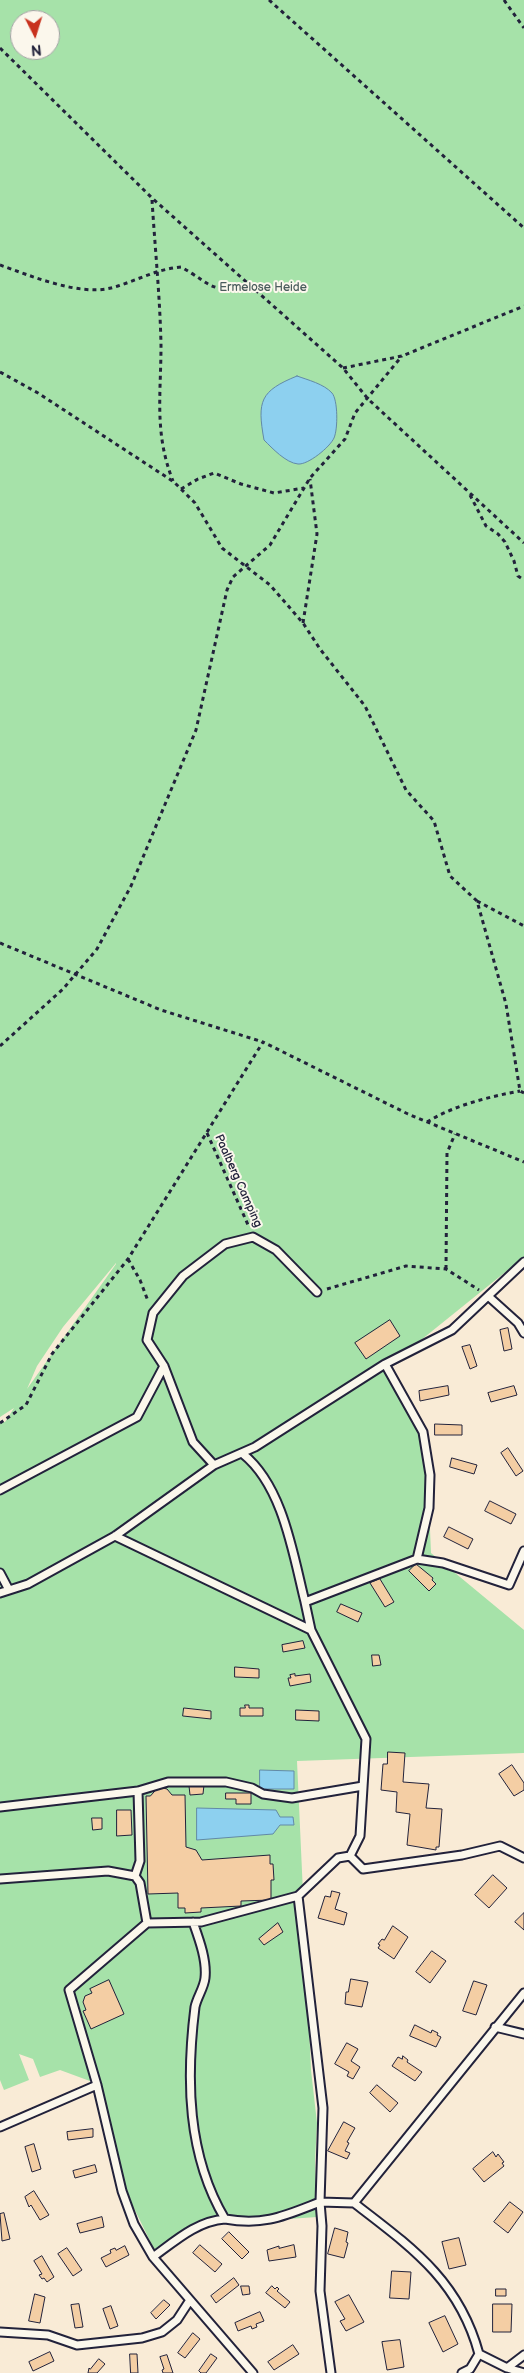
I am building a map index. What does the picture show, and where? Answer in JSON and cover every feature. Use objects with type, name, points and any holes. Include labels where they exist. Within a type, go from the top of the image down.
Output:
[{"type":"lane","points":[[214,1465],[193,1442],[164,1366],[147,1340],[153,1313],[184,1276],[225,1244],[253,1237],[276,1250],[317,1292]]},
{"type":"lane","points":[[0,1593],[28,1584],[115,1536],[214,1465],[243,1454],[385,1364],[452,1330],[524,1262]]},
{"type":"lane","points":[[488,1296],[518,1323],[524,1333]]},
{"type":"lane","points":[[385,1364],[423,1432],[430,1475],[429,1508],[417,1559]]},
{"type":"lane","points":[[0,1490],[137,1417],[164,1366]]},
{"type":"lane","points":[[243,1454],[255,1464],[270,1486],[289,1539],[311,1630],[366,1739],[360,1836],[350,1856]]},
{"type":"lane","points":[[115,1536],[311,1630]]},
{"type":"lane","points":[[305,1602],[417,1559],[443,1564],[509,1585],[524,1551]]},
{"type":"lane","points":[[0,1573],[9,1590]]},
{"type":"lane","points":[[0,1807],[138,1791],[168,1782],[195,1780],[226,1782],[263,1794],[292,1798],[363,1786]]},
{"type":"lane","points":[[135,1876],[140,1861],[138,1791]]},
{"type":"lane","points":[[350,1856],[362,1868],[462,1855],[500,1846],[524,1858]]},
{"type":"lane","points":[[253,2373],[153,2257],[134,2224],[122,2191],[96,2085],[69,1990],[147,1923],[201,1922],[298,1896],[338,1858],[350,1856]]},
{"type":"lane","points":[[0,1879],[108,1871],[135,1876],[140,1883],[147,1923]]},
{"type":"lane","points":[[298,1896],[323,2108],[320,2291],[331,2373]]},
{"type":"lane","points":[[193,1922],[202,1953],[205,1978],[196,2005],[193,2036],[191,2080],[194,2143],[216,2204],[225,2218]]},
{"type":"lane","points":[[354,2203],[524,1993]]},
{"type":"lane","points":[[495,2027],[524,2034]]},
{"type":"lane","points":[[0,2127],[96,2085]]},
{"type":"lane","points":[[153,2257],[210,2220],[225,2218],[246,2223],[275,2220],[320,2202],[354,2203],[415,2251],[449,2288],[472,2328],[479,2354],[470,2369],[462,2373]]},
{"type":"lane","points":[[0,2332],[48,2335],[76,2345],[142,2338],[162,2332],[177,2320],[190,2300]]},
{"type":"lane","points":[[479,2354],[506,2368],[524,2373]]},
{"type":"lane","points":[[506,2368],[524,2355]]},
{"type":"path","points":[[269,0],[524,228]]},
{"type":"path","points":[[504,0],[524,28]]},
{"type":"path","points":[[0,48],[152,198],[343,368],[368,399],[524,543]]},
{"type":"path","points":[[152,198],[161,345],[160,437],[165,460],[174,482]]},
{"type":"path","points":[[0,265],[89,291],[110,288],[156,272],[181,267],[212,287],[224,290],[251,285]]},
{"type":"path","points":[[343,368],[402,356],[524,306]]},
{"type":"path","points":[[0,1046],[63,989],[97,949],[130,886],[196,730],[227,590],[233,578],[270,545],[310,478],[345,440],[355,413],[402,356]]},
{"type":"path","points":[[0,372],[38,393],[174,482],[195,503],[222,548],[270,585],[303,623],[320,649],[365,706],[406,790],[434,821],[450,876],[477,901],[524,926]]},
{"type":"path","points":[[181,489],[198,479],[214,473],[241,484],[274,493],[305,488]]},
{"type":"path","points":[[303,623],[317,534],[311,504],[310,478]]},
{"type":"path","points":[[467,490],[486,526],[498,534],[505,542],[518,576],[524,580]]},
{"type":"path","points":[[427,1122],[451,1110],[493,1096],[522,1092],[506,1004],[477,901]]},
{"type":"path","points":[[0,943],[160,1010],[263,1042],[333,1078],[427,1122],[524,1162]]},
{"type":"path","points":[[0,1422],[26,1405],[52,1354],[128,1259],[263,1042]]},
{"type":"path","name":"Paalberg Camping","points":[[207,1133],[253,1237]]},
{"type":"path","points":[[446,1269],[447,1153],[455,1134]]},
{"type":"path","points":[[128,1259],[140,1280],[153,1313]]},
{"type":"path","points":[[317,1292],[406,1266],[446,1269],[488,1296]]},
{"type":"green space","name":"Ermelose Heide","points":[[0,0],[524,0],[524,1257],[390,1365],[426,1436],[431,1553],[524,1630],[524,1753],[297,1761],[311,2070],[317,2123],[315,2161],[317,2217],[216,2224],[154,2249],[127,2194],[98,2084],[60,2070],[40,2077],[33,2059],[19,2054],[29,2080],[4,2090],[0,2080],[0,1422],[5,1422],[14,1408],[0,1417]],"holes":[[[116,1264],[27,1389],[37,1366],[63,1327]]]},
{"type":"water","points":[[297,376],[329,390],[334,397],[337,415],[332,442],[313,459],[302,464],[293,463],[284,458],[264,440],[261,416],[264,399],[268,393],[285,381]]},
{"type":"water","points":[[260,1770],[294,1771],[294,1789],[260,1789]]},
{"type":"water","points":[[197,1808],[276,1810],[280,1817],[293,1817],[294,1825],[280,1825],[273,1834],[197,1840]]},
{"type":"building","points":[[390,1320],[400,1336],[366,1359],[355,1343]]},
{"type":"building","points":[[508,1328],[512,1349],[504,1351],[500,1330]]},
{"type":"building","points":[[470,1345],[477,1366],[470,1369],[462,1347]]},
{"type":"building","points":[[448,1386],[449,1395],[420,1401],[419,1391]]},
{"type":"building","points":[[514,1386],[517,1395],[491,1402],[488,1393]]},
{"type":"building","points":[[435,1424],[462,1425],[462,1435],[435,1435]]},
{"type":"building","points":[[508,1448],[523,1471],[516,1476],[501,1453]]},
{"type":"building","points":[[452,1458],[477,1465],[474,1474],[450,1467]]},
{"type":"building","points":[[490,1501],[516,1514],[511,1524],[485,1511]]},
{"type":"building","points":[[449,1527],[473,1539],[468,1549],[444,1537]]},
{"type":"building","points":[[416,1564],[433,1578],[432,1580],[436,1584],[429,1591],[409,1571]]},
{"type":"building","points":[[380,1579],[394,1602],[385,1607],[370,1583]]},
{"type":"building","points":[[341,1604],[362,1613],[358,1622],[337,1612]]},
{"type":"building","points":[[303,1641],[305,1648],[283,1652],[282,1645]]},
{"type":"building","points":[[372,1655],[379,1655],[381,1665],[373,1666]]},
{"type":"building","points":[[235,1667],[259,1669],[259,1678],[235,1677]]},
{"type":"building","points":[[295,1674],[295,1676],[310,1674],[311,1682],[290,1686],[288,1678],[291,1678],[290,1675]]},
{"type":"building","points":[[245,1705],[249,1705],[249,1708],[263,1708],[263,1716],[240,1716],[240,1708],[245,1708]]},
{"type":"building","points":[[184,1708],[211,1711],[211,1719],[183,1716]]},
{"type":"building","points":[[296,1710],[319,1711],[319,1721],[296,1720]]},
{"type":"building","points":[[388,1752],[405,1753],[403,1782],[429,1784],[426,1808],[442,1809],[439,1847],[436,1847],[436,1850],[407,1845],[410,1814],[396,1812],[397,1792],[381,1790],[383,1764],[387,1764]]},
{"type":"building","points":[[512,1765],[524,1783],[524,1790],[514,1796],[499,1774]]},
{"type":"building","points":[[204,1785],[203,1794],[190,1795],[189,1786]]},
{"type":"building","points":[[159,1787],[167,1789],[172,1795],[185,1795],[186,1847],[196,1850],[202,1860],[270,1855],[270,1864],[273,1864],[274,1880],[271,1880],[271,1900],[241,1901],[241,1906],[201,1908],[201,1912],[185,1913],[185,1908],[178,1908],[178,1893],[148,1894],[146,1796],[150,1796]]},
{"type":"building","points":[[226,1793],[251,1793],[251,1804],[236,1804],[236,1799],[226,1799]]},
{"type":"building","points":[[117,1810],[131,1810],[132,1835],[117,1836]]},
{"type":"building","points":[[92,1818],[102,1818],[102,1829],[93,1830]]},
{"type":"building","points":[[493,1875],[507,1888],[489,1908],[475,1895]]},
{"type":"building","points":[[332,1891],[340,1893],[335,1909],[347,1913],[344,1925],[318,1918],[325,1896],[330,1897]]},
{"type":"building","points":[[524,1913],[524,1930],[515,1922]]},
{"type":"building","points":[[278,1923],[283,1932],[264,1945],[259,1939]]},
{"type":"building","points":[[393,1926],[408,1937],[394,1959],[378,1948],[380,1945],[378,1944],[382,1939],[384,1940]]},
{"type":"building","points":[[432,1951],[446,1961],[430,1983],[416,1972]]},
{"type":"building","points":[[351,1979],[368,1982],[362,2007],[345,2004],[346,1992],[348,1992]]},
{"type":"building","points":[[109,1980],[124,2014],[91,2029],[83,2011],[86,2010],[83,2002],[85,1996],[92,1993],[90,1989]]},
{"type":"building","points":[[474,1981],[487,1985],[476,2015],[463,2011]]},
{"type":"building","points":[[415,2025],[431,2033],[432,2030],[438,2033],[437,2035],[441,2037],[436,2047],[410,2036]]},
{"type":"building","points":[[347,2043],[358,2049],[351,2061],[360,2067],[353,2079],[347,2076],[349,2072],[335,2064]]},
{"type":"building","points":[[403,2056],[408,2060],[407,2062],[422,2072],[415,2081],[392,2066],[398,2057],[402,2059]]},
{"type":"building","points":[[377,2085],[398,2103],[390,2112],[370,2093]]},
{"type":"building","points":[[344,2122],[355,2128],[347,2142],[349,2143],[345,2151],[350,2153],[347,2159],[328,2151]]},
{"type":"building","points":[[93,2129],[93,2137],[68,2140],[67,2132]]},
{"type":"building","points":[[34,2144],[41,2169],[32,2172],[25,2147]]},
{"type":"building","points":[[493,2152],[496,2157],[498,2154],[504,2162],[502,2163],[504,2166],[484,2182],[473,2169]]},
{"type":"building","points":[[95,2165],[97,2172],[75,2178],[73,2171]]},
{"type":"building","points":[[34,2191],[49,2215],[40,2220],[31,2205],[29,2207],[25,2197]]},
{"type":"building","points":[[510,2202],[523,2212],[508,2233],[494,2222]]},
{"type":"building","points":[[4,2213],[10,2239],[2,2241],[0,2214]]},
{"type":"building","points":[[102,2217],[104,2227],[80,2233],[77,2224]]},
{"type":"building","points":[[335,2228],[348,2232],[346,2242],[348,2243],[344,2258],[328,2254]]},
{"type":"building","points":[[229,2232],[249,2252],[242,2259],[222,2239]]},
{"type":"building","points":[[459,2238],[466,2265],[449,2269],[442,2242]]},
{"type":"building","points":[[200,2245],[222,2264],[215,2272],[193,2253]]},
{"type":"building","points":[[294,2245],[296,2257],[269,2261],[267,2250],[279,2246],[279,2248]]},
{"type":"building","points":[[125,2246],[129,2255],[106,2267],[101,2258],[111,2253],[110,2250],[115,2248],[116,2250]]},
{"type":"building","points":[[67,2248],[82,2270],[73,2276],[58,2254]]},
{"type":"building","points":[[42,2256],[54,2277],[47,2282],[39,2275],[42,2274],[34,2261]]},
{"type":"building","points":[[392,2271],[411,2272],[409,2299],[390,2298]]},
{"type":"building","points":[[234,2278],[239,2285],[216,2303],[211,2296]]},
{"type":"building","points":[[241,2286],[249,2286],[250,2294],[243,2295]]},
{"type":"building","points":[[272,2286],[275,2289],[277,2287],[279,2289],[277,2291],[290,2302],[285,2308],[266,2293]]},
{"type":"building","points":[[496,2289],[506,2289],[506,2296],[496,2296]]},
{"type":"building","points":[[35,2294],[45,2297],[40,2323],[29,2321]]},
{"type":"building","points":[[349,2295],[364,2322],[346,2331],[340,2321],[345,2319],[335,2302]]},
{"type":"building","points":[[164,2300],[170,2305],[156,2319],[151,2313]]},
{"type":"building","points":[[79,2304],[83,2327],[75,2328],[71,2305]]},
{"type":"building","points":[[493,2304],[512,2304],[511,2332],[493,2332]]},
{"type":"building","points":[[111,2306],[118,2326],[110,2329],[103,2309]]},
{"type":"building","points":[[260,2312],[264,2321],[256,2324],[257,2327],[252,2329],[251,2326],[238,2331],[235,2323]]},
{"type":"building","points":[[445,2316],[458,2344],[443,2352],[429,2323]]},
{"type":"building","points":[[193,2333],[200,2339],[185,2358],[178,2353]]},
{"type":"building","points":[[400,2340],[404,2367],[387,2370],[382,2342]]},
{"type":"building","points":[[293,2345],[299,2354],[274,2370],[268,2362]]},
{"type":"building","points":[[50,2352],[54,2361],[33,2371],[29,2362]]},
{"type":"building","points":[[130,2354],[137,2354],[138,2373],[131,2373]]},
{"type":"building","points":[[211,2354],[217,2358],[206,2373],[201,2373],[199,2371]]},
{"type":"building","points":[[167,2355],[173,2373],[163,2373],[162,2370],[164,2369],[160,2357]]},
{"type":"building","points":[[99,2359],[105,2364],[97,2373],[88,2373],[89,2368]]}]
